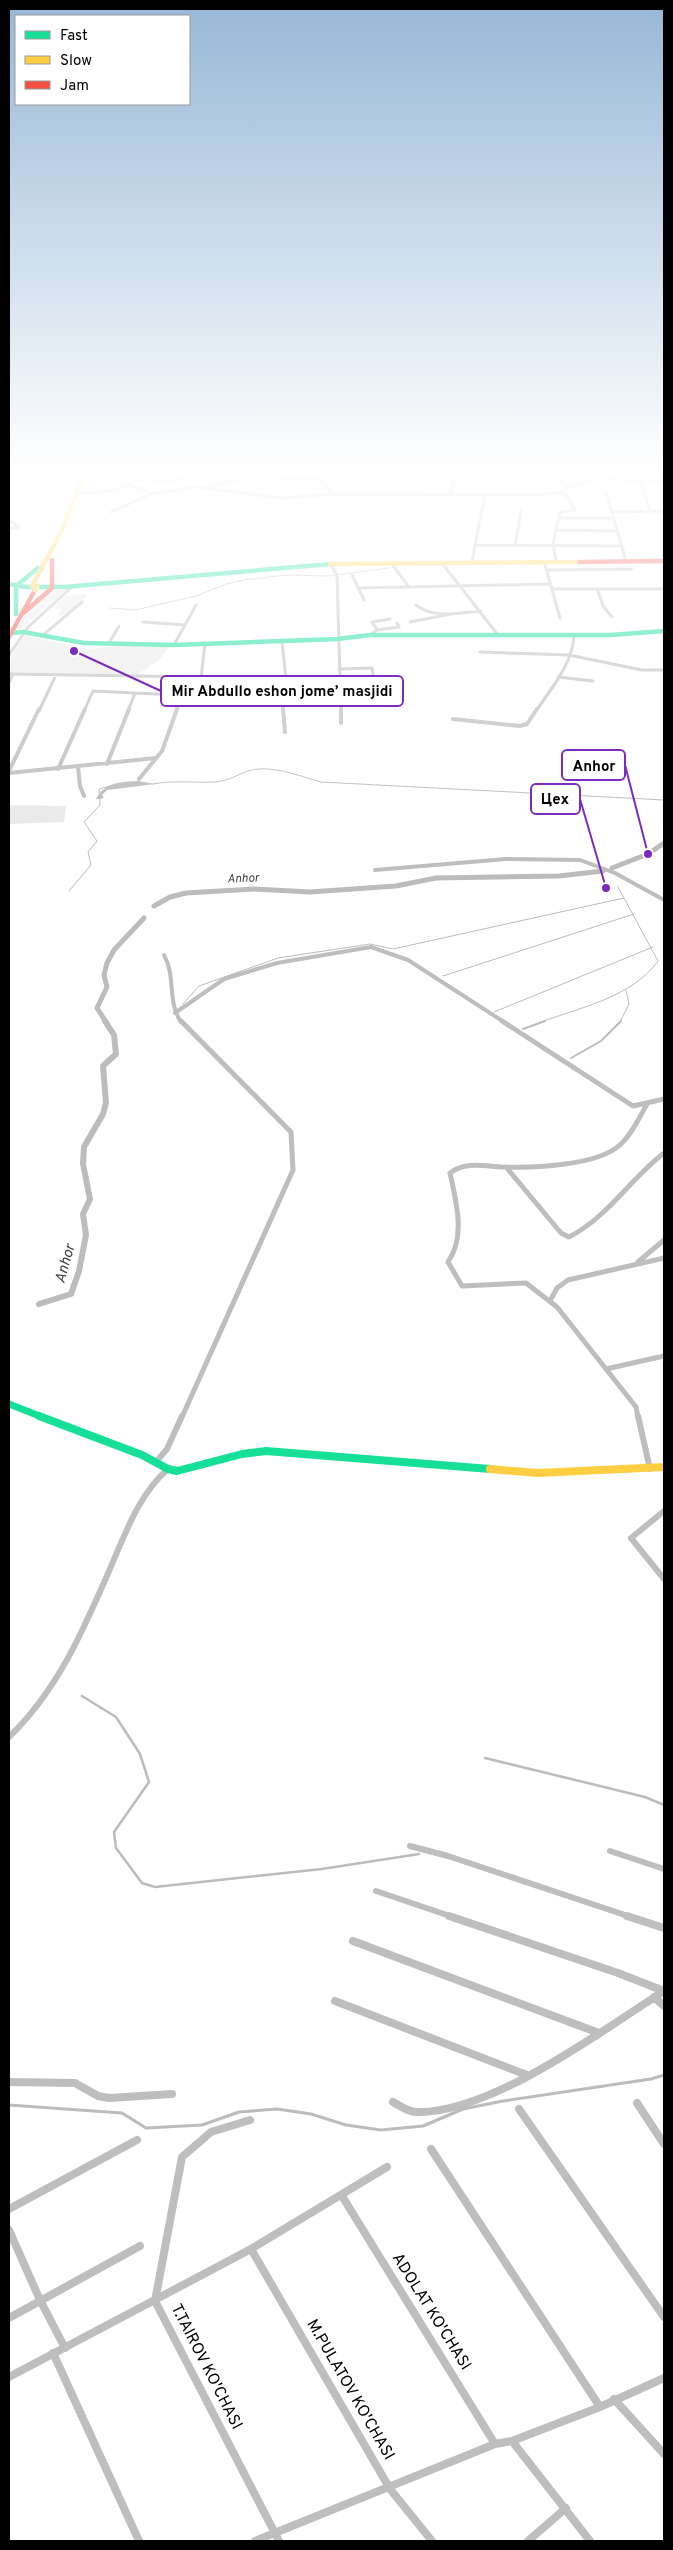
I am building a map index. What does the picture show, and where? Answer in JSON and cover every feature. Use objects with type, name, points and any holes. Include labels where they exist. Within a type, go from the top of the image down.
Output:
[{"type":"main road","points":[[36,583],[10,632],[23,632],[72,642],[174,645],[337,639],[373,633],[610,635],[664,630]]},
{"type":"main road","points":[[51,583],[52,588]]},
{"type":"main road","points":[[19,615],[12,586],[52,588],[117,583]]},
{"type":"main road","points":[[19,615],[52,588]]},
{"type":"main road","points":[[9,1404],[168,1468],[186,1470],[242,1454],[270,1451],[527,1473],[664,1467]]},
{"type":"street","points":[[337,583],[337,639],[341,723]]},
{"type":"street","points":[[356,583],[364,600]]},
{"type":"street","points":[[458,583],[498,635]]},
{"type":"street","points":[[359,588],[550,584],[560,618]]},
{"type":"street","points":[[9,655],[23,632],[72,587]]},
{"type":"street","points":[[552,589],[664,589]]},
{"type":"street","points":[[597,589],[603,606],[612,617]]},
{"type":"street","points":[[42,636],[82,602]]},
{"type":"street","points":[[174,645],[196,605]]},
{"type":"street","points":[[416,605],[424,612],[452,614],[481,612]]},
{"type":"street","points":[[410,622],[446,617],[452,614]]},
{"type":"street","points":[[390,619],[372,622],[373,633],[399,627],[397,624]]},
{"type":"street","points":[[143,622],[185,625]]},
{"type":"street","points":[[109,643],[119,626]]},
{"type":"street","points":[[453,719],[520,726],[527,724],[558,677],[576,642],[574,635]]},
{"type":"street","points":[[282,641],[286,680],[282,691],[285,732]]},
{"type":"street","points":[[58,769],[93,691],[182,696],[200,695],[200,677],[205,643]]},
{"type":"street","points":[[480,652],[569,655],[642,670],[664,670]]},
{"type":"street","points":[[339,669],[372,668],[375,688]]},
{"type":"street","points":[[9,683],[11,674],[200,677]]},
{"type":"street","points":[[56,675],[9,772],[58,769],[156,758]]},
{"type":"street","points":[[558,677],[593,680]]},
{"type":"street","points":[[286,680],[339,679]]},
{"type":"street","points":[[107,764],[136,693]]},
{"type":"street","points":[[139,779],[162,751],[182,696]]},
{"type":"street","points":[[78,767],[80,786],[84,796]]},
{"type":"street","points":[[375,870],[452,862],[580,860],[615,873],[664,900]]},
{"type":"street","points":[[175,1013],[224,980],[240,973],[277,963],[371,947],[408,960],[633,1106],[664,1099]]},
{"type":"street","points":[[156,1462],[167,1449],[293,1170],[291,1132],[186,1028],[175,1013],[172,997],[173,970],[164,955]]},
{"type":"street","points":[[647,1104],[627,1139],[603,1156],[581,1161],[506,1167],[465,1167],[453,1170],[450,1173],[457,1210],[458,1237],[456,1251],[449,1264],[462,1286],[521,1282],[530,1285],[557,1307],[636,1407],[650,1469]]},
{"type":"street","points":[[506,1167],[561,1233],[569,1237],[582,1232],[605,1211],[647,1164],[664,1153]]},
{"type":"street","points":[[636,1264],[664,1240]]},
{"type":"street","points":[[550,1301],[557,1288],[568,1280],[664,1258]]},
{"type":"street","points":[[606,1369],[664,1356]]},
{"type":"street","points":[[9,1737],[48,1694],[77,1639],[147,1490],[168,1468]]},
{"type":"street","points":[[664,1511],[631,1538],[664,1579]]},
{"type":"street","points":[[410,1846],[448,1856],[664,1928]]},
{"type":"street","points":[[610,1851],[664,1869]]},
{"type":"street","points":[[376,1891],[618,1973],[664,1991]]},
{"type":"street","points":[[353,1942],[599,2033]]},
{"type":"street","points":[[393,2102],[417,2112],[445,2111],[458,2107],[527,2075],[599,2033],[664,1991]]},
{"type":"street","points":[[654,1997],[664,2006]]},
{"type":"street","points":[[335,2001],[527,2075]]},
{"type":"street","points":[[9,2082],[60,2081],[75,2083],[98,2096],[110,2098],[172,2094]]},
{"type":"street","points":[[637,2104],[664,2144]]},
{"type":"street","points":[[519,2109],[664,2317]]},
{"type":"street","name":"T.TAIROV KO'CHASI","points":[[250,2120],[211,2132],[182,2157],[155,2301],[279,2541]]},
{"type":"street","points":[[9,2209],[137,2140]]},
{"type":"street","points":[[431,2149],[600,2407]]},
{"type":"street","points":[[9,2378],[251,2248],[342,2196],[387,2167]]},
{"type":"street","name":"ADOLAT KO'CHASI","points":[[342,2196],[495,2444]]},
{"type":"street","points":[[9,2230],[40,2300],[65,2348]]},
{"type":"street","points":[[9,2318],[140,2246]]},
{"type":"street","name":"M.PULATOV KO'CHASI","points":[[251,2248],[390,2489],[432,2541]]},
{"type":"street","points":[[53,2353],[139,2541]]},
{"type":"street","points":[[255,2541],[390,2489],[495,2444],[512,2441],[600,2407],[614,2399],[664,2378]]},
{"type":"street","points":[[614,2399],[664,2454]]},
{"type":"street","points":[[512,2441],[590,2541]]},
{"type":"street","points":[[528,2541],[566,2508]]},
{"type":"shaded area","points":[[58,590],[66,590],[21,629],[17,629],[31,608],[43,597]]},
{"type":"shaded area","points":[[86,594],[87,596],[62,616],[58,615],[62,609],[52,608],[66,596]]},
{"type":"shaded area","points":[[24,635],[88,649],[133,644],[170,646],[159,660],[135,676],[9,673],[9,661]]},
{"type":"shaded area","points":[[138,781],[155,784],[107,790],[102,795],[104,797],[96,799],[108,786]]},
{"type":"shaded area","points":[[9,805],[66,806],[64,822],[9,824]]},
{"type":"waterway","points":[[110,608],[135,610],[196,596],[230,583]]},
{"type":"waterway","points":[[153,784],[220,781],[248,771],[266,769],[321,782],[664,800]]},
{"type":"waterway","points":[[69,891],[91,865],[88,852],[97,841],[84,822],[100,805],[99,789],[110,786]]},
{"type":"waterway","name":"Anhor","points":[[612,868],[648,854],[664,843]]},
{"type":"waterway","name":"Anhor","points":[[154,906],[170,897],[186,893],[254,889],[310,892],[396,886],[436,878],[559,876],[603,871]]},
{"type":"waterway","points":[[618,887],[624,898]]},
{"type":"waterway","points":[[183,1004],[199,986],[278,958],[370,944],[393,949],[624,898]]},
{"type":"waterway","points":[[624,898],[633,914]]},
{"type":"waterway","points":[[443,976],[633,914]]},
{"type":"waterway","points":[[633,914],[651,948]]},
{"type":"waterway","name":"Anhor","points":[[106,1022],[97,1008],[107,987],[104,975],[107,963],[114,950],[144,918]]},
{"type":"waterway","points":[[494,1012],[651,948]]},
{"type":"waterway","points":[[541,1022],[589,1006],[635,984],[658,961],[651,948]]},
{"type":"waterway","points":[[620,1022],[629,1004],[626,990]]},
{"type":"waterway","name":"Anhor","points":[[39,1304],[71,1294],[79,1271],[86,1235],[83,1214],[90,1199],[83,1164],[84,1147],[103,1114],[106,1103],[103,1066],[116,1054],[114,1035],[105,1021]]},
{"type":"waterway","points":[[523,1029],[545,1021]]},
{"type":"waterway","points":[[571,1058],[601,1041],[620,1022]]},
{"type":"waterway","points":[[82,1696],[116,1717],[140,1754],[149,1782],[114,1832],[116,1848],[142,1883],[155,1887],[322,1869],[419,1854]]},
{"type":"waterway","points":[[485,1758],[645,1797],[664,1805]]},
{"type":"waterway","points":[[9,2105],[122,2113],[146,2128],[202,2125],[239,2112],[277,2109],[311,2114],[346,2125],[381,2130],[423,2126],[463,2109],[503,2101],[651,2079],[664,2075]]},
{"type":"traffic: fast","points":[[16,614],[16,586],[20,583]]},
{"type":"traffic: fast","points":[[9,584],[26,587],[64,587],[110,583]]},
{"type":"traffic: fast","points":[[11,633],[23,632],[84,643],[174,645],[337,639],[370,635],[610,635],[664,631]]},
{"type":"traffic: fast","points":[[9,1404],[142,1455],[168,1469],[177,1471],[242,1454],[266,1451],[490,1469]]},
{"type":"traffic: slow","points":[[35,590],[37,586]]},
{"type":"traffic: slow","points":[[490,1469],[538,1473],[664,1467]]},
{"type":"traffic: jam","points":[[21,615],[52,588],[52,583]]},
{"type":"traffic: jam","points":[[9,637],[35,590]]},
{"type":"place","name":"Mir Abdullo eshon jome’ masjidi","points":[[74,651]]},
{"type":"place","name":"Anhor","points":[[648,854]]},
{"type":"place","name":"Цех","points":[[606,888]]}]
